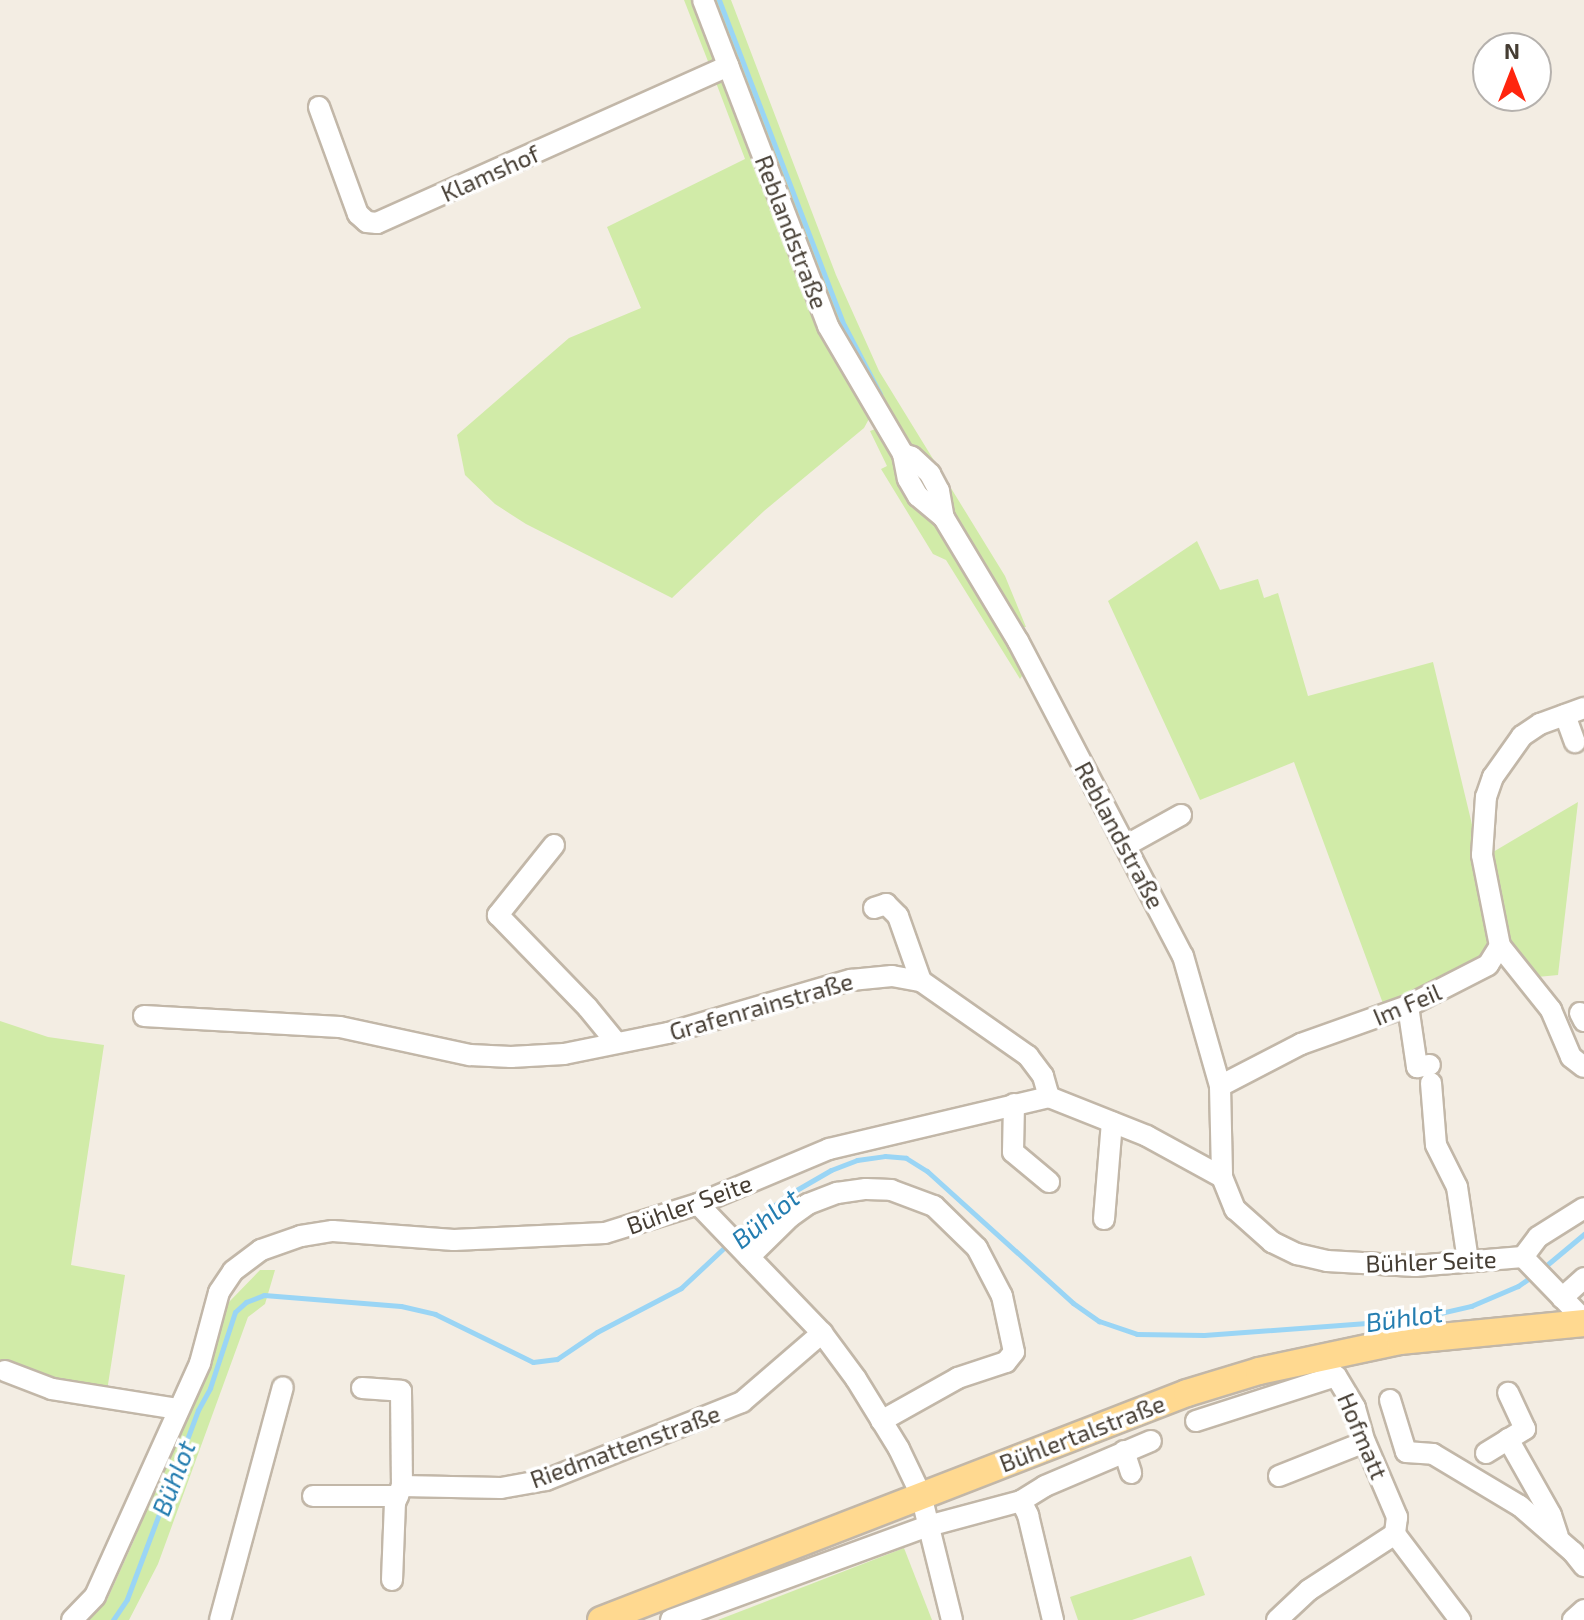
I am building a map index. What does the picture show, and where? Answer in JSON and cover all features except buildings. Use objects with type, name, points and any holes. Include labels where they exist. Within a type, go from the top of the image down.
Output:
[{"type":"main road","name":"Bühlertalstraße","points":[[601,1620],[1187,1393],[1259,1371],[1400,1341],[1584,1321]]},
{"type":"street","name":"Reblandstraße","points":[[703,0],[828,326],[903,454],[908,479],[918,496],[944,518],[1018,641],[1183,956],[1220,1086],[1222,1177]]},
{"type":"street","name":"Klamshof","points":[[319,107],[358,214],[367,222],[377,223],[728,66]]},
{"type":"street","points":[[1575,742],[1575,712],[1522,736],[1502,759],[1486,797],[1482,855],[1500,946],[1551,1010],[1571,1057],[1584,1067]]},
{"type":"street","points":[[1125,846],[1181,815]]},
{"type":"street","points":[[554,845],[498,915],[588,1008],[615,1041]]},
{"type":"street","points":[[874,908],[886,904],[898,916],[921,981]]},
{"type":"street","name":"Im Feil","points":[[1220,1086],[1301,1044],[1408,1006],[1488,965],[1500,946]]},
{"type":"street","name":"Grafenrainstraße","points":[[144,1016],[340,1027],[470,1055],[564,1054],[615,1041],[668,1033],[871,976],[921,981],[1028,1056],[1043,1076],[1049,1097]]},
{"type":"street","points":[[1408,1006],[1417,1067],[1430,1074],[1436,1145],[1457,1187],[1468,1261]]},
{"type":"street","points":[[1049,1097],[1147,1136],[1222,1177]]},
{"type":"street","name":"Bühler Seite","points":[[72,1620],[95,1596],[200,1363],[219,1292],[233,1271],[261,1250],[301,1236],[333,1231],[454,1240],[605,1233],[698,1204],[829,1149],[1049,1097]]},
{"type":"street","points":[[1014,1104],[1013,1152],[1049,1182]]},
{"type":"street","points":[[1104,1219],[1112,1122]]},
{"type":"street","name":"Bühler Seite","points":[[1222,1177],[1235,1209],[1250,1226],[1297,1254],[1363,1265],[1415,1266],[1527,1260],[1584,1321]]},
{"type":"street","points":[[745,1252],[808,1204],[837,1193],[866,1189],[914,1196],[934,1206],[977,1248],[1002,1296],[1014,1352],[1006,1362],[958,1378],[881,1421]]},
{"type":"street","points":[[698,1204],[822,1333],[881,1421],[921,1495],[952,1620]]},
{"type":"street","name":"Bühler Seite","points":[[1527,1260],[1538,1237],[1584,1208]]},
{"type":"street","points":[[1556,1292],[1584,1278]]},
{"type":"street","name":"Riedmattenstraße","points":[[313,1496],[501,1488],[546,1480],[742,1402],[822,1333]]},
{"type":"street","points":[[5,1371],[52,1389],[178,1409]]},
{"type":"street","name":"Hofmatt","points":[[1196,1421],[1336,1376],[1355,1408],[1365,1442],[1397,1517],[1395,1534],[1460,1620]]},
{"type":"street","points":[[222,1620],[283,1387]]},
{"type":"street","points":[[362,1388],[401,1391],[400,1491],[392,1580]]},
{"type":"street","points":[[1486,1453],[1525,1429],[1508,1393]]},
{"type":"street","name":"Hofmatt","points":[[1390,1400],[1406,1452],[1433,1454],[1520,1506],[1584,1566]]},
{"type":"street","points":[[1508,1439],[1551,1515],[1559,1540]]},
{"type":"street","points":[[1021,1501],[1045,1486],[1151,1441]]},
{"type":"street","points":[[1279,1476],[1365,1442]]},
{"type":"street","points":[[1124,1451],[1131,1473]]},
{"type":"street","points":[[671,1620],[928,1526],[1021,1501],[1064,1494]]},
{"type":"street","points":[[1021,1501],[1028,1515],[1053,1620]]},
{"type":"street","points":[[1277,1620],[1309,1590],[1395,1534]]},
{"type":"green space","points":[[684,0],[693,0],[715,56],[711,69]]},
{"type":"green space","points":[[711,0],[731,0],[836,275],[879,371],[1005,576],[1026,627],[1020,627],[835,320]]},
{"type":"green space","points":[[715,80],[725,82],[822,330],[870,417],[864,428],[764,511],[672,598],[526,524],[495,504],[465,475],[457,435],[569,338],[641,308],[607,227],[745,159]]},
{"type":"green space","points":[[878,428],[1026,670],[1020,679],[946,560],[933,554],[881,469],[887,466],[870,431]]},
{"type":"green space","points":[[1197,541],[1220,590],[1258,579],[1264,598],[1278,593],[1308,696],[1433,662],[1481,862],[1490,951],[1433,988],[1385,1009],[1294,762],[1200,800],[1108,601]]},
{"type":"green space","points":[[1578,802],[1558,975],[1527,978],[1510,954],[1488,855]]},
{"type":"green space","points":[[0,1021],[48,1037],[104,1045],[71,1265],[125,1275],[107,1391],[0,1372]]},
{"type":"green space","points":[[260,1270],[275,1270],[265,1304],[248,1317],[158,1564],[129,1620],[88,1620],[106,1602],[135,1538],[229,1302]]},
{"type":"green space","points":[[904,1548],[932,1620],[718,1620]]},
{"type":"green space","points":[[1191,1556],[1205,1595],[1132,1620],[1078,1620],[1070,1597]]},
{"type":"waterway","points":[[719,0],[844,325],[880,394]]},
{"type":"waterway","name":"Bühlot","points":[[735,1237],[786,1196],[831,1170],[857,1160],[885,1156],[906,1158],[927,1171],[1073,1303],[1099,1321],[1137,1334],[1204,1335],[1410,1320],[1471,1306],[1518,1286],[1534,1275]]},
{"type":"waterway","name":"Bühlot","points":[[1542,1269],[1584,1234]]},
{"type":"waterway","name":"Bühlot","points":[[113,1620],[127,1599],[198,1410],[210,1388],[235,1312],[246,1302],[264,1295],[401,1306],[435,1314],[533,1362],[557,1359],[597,1332],[681,1288],[728,1244]]}]
